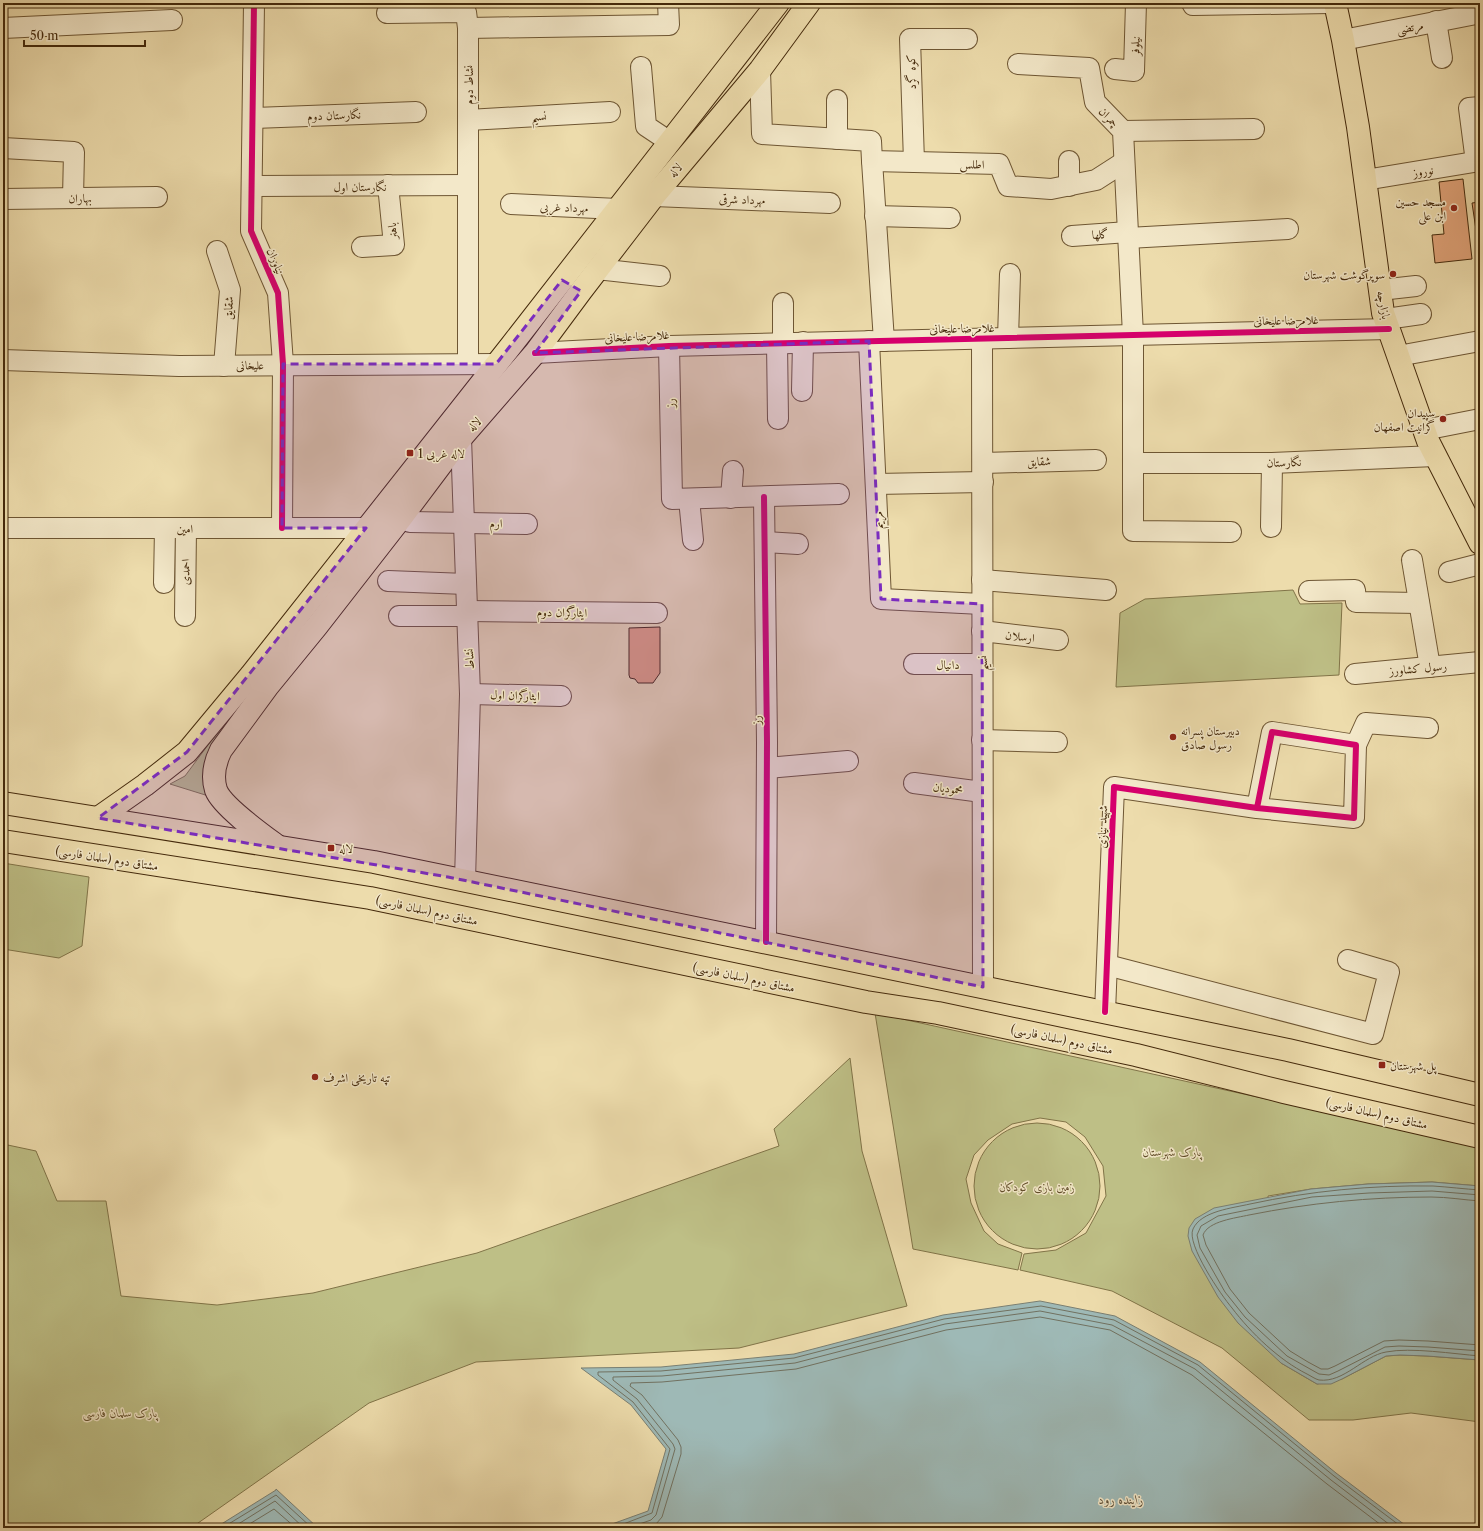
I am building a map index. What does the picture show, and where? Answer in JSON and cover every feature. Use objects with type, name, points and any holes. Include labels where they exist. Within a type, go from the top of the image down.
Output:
[{"type":"main road","name":"لاله","points":[[278,847],[240,817],[223,800],[216,790],[214,774],[216,760],[259,680],[366,528],[618,209],[778,3]]},
{"type":"main road","name":"لاله","points":[[98,818],[145,785],[187,752],[259,680],[317,626],[462,438],[535,353],[580,291],[654,196],[760,70],[809,3]]},
{"type":"main road","name":"بازارچه","points":[[1335,3],[1343,40],[1366,180],[1380,290],[1387,324],[1424,430],[1435,456],[1480,543]]},
{"type":"main road","points":[[562,280],[580,291]]},
{"type":"main road","points":[[3,803],[374,862],[1288,1050],[1480,1095]]},
{"type":"main road","name":"مشتاق دوم (سلمان فارسی)","points":[[3,841],[370,898],[866,1002],[938,1013],[1136,1055],[1284,1092],[1480,1137]]},
{"type":"street","name":"نیاوران","points":[[254,3],[251,231],[278,293],[283,364],[282,528]]},
{"type":"street","points":[[387,13],[466,12],[468,28],[669,25],[668,3]]},
{"type":"street","name":"نیلوفر","points":[[1115,68],[1134,71],[1136,3]]},
{"type":"street","points":[[1192,3],[1193,5],[1330,3]]},
{"type":"street","name":"مرتضی","points":[[1343,40],[1476,14]]},
{"type":"street","points":[[3,28],[172,20]]},
{"type":"street","points":[[1436,22],[1442,58]]},
{"type":"street","name":"نشاط دوم","points":[[468,28],[468,364]]},
{"type":"street","name":"کوه گرد","points":[[914,162],[910,39],[967,39]]},
{"type":"street","name":"چمران","points":[[1018,64],[1089,68],[1095,102],[1123,131],[1133,335]]},
{"type":"street","points":[[641,67],[646,126],[670,142]]},
{"type":"street","points":[[760,70],[762,134],[871,142],[875,216],[877,341]]},
{"type":"street","points":[[837,100],[837,139]]},
{"type":"street","points":[[1478,161],[1469,108],[1480,107]]},
{"type":"street","name":"نگارستان دوم","points":[[253,118],[416,112]]},
{"type":"street","name":"نسیم","points":[[468,120],[610,112]]},
{"type":"street","points":[[1123,131],[1254,129]]},
{"type":"street","points":[[3,148],[74,152],[73,198]]},
{"type":"street","name":"اطلس","points":[[872,161],[999,164],[1008,186],[1051,190],[1096,180],[1124,162]]},
{"type":"street","points":[[1069,161],[1069,186]]},
{"type":"street","name":"نوروز","points":[[1366,180],[1478,161]]},
{"type":"street","name":"باهنر","points":[[362,247],[394,245],[388,185]]},
{"type":"street","name":"نگارستان اول","points":[[252,186],[468,185]]},
{"type":"street","name":"مهرداد شرقی","points":[[654,196],[830,202]]},
{"type":"street","name":"بهاران","points":[[3,199],[156,197]]},
{"type":"street","name":"مهرداد غربی","points":[[511,204],[618,209]]},
{"type":"street","points":[[875,216],[950,218]]},
{"type":"street","points":[[1128,235],[1288,229]]},
{"type":"street","name":"گلها","points":[[1072,236],[1128,235]]},
{"type":"street","name":"شقایق","points":[[217,251],[230,290],[224,366]]},
{"type":"street","points":[[597,269],[660,276]]},
{"type":"street","points":[[1008,338],[1010,274]]},
{"type":"street","points":[[1380,290],[1416,286]]},
{"type":"street","points":[[778,419],[780,343],[783,303]]},
{"type":"street","name":"غلامرضا علیخانی","points":[[535,353],[669,346],[1133,335],[1387,324],[1421,314]]},
{"type":"street","points":[[1133,335],[1133,531],[1231,532]]},
{"type":"street","name":"نسیم","points":[[982,338],[983,987]]},
{"type":"street","name":"مریم","points":[[877,341],[876,484],[881,599],[982,604]]},
{"type":"street","points":[[1398,356],[1480,341]]},
{"type":"street","points":[[802,391],[804,342]]},
{"type":"street","name":"رز","points":[[669,346],[672,499],[764,497],[767,768],[766,942]]},
{"type":"street","name":"علیخانی","points":[[3,360],[179,366],[283,364],[496,364]]},
{"type":"street","points":[[1424,430],[1480,419]]},
{"type":"street","name":"نشاط","points":[[462,438],[470,694],[465,881]]},
{"type":"street","name":"نگارستان","points":[[1133,463],[1272,463],[1435,456]]},
{"type":"street","name":"شقایق","points":[[876,484],[1096,460]]},
{"type":"street","points":[[1271,527],[1272,463]]},
{"type":"street","points":[[731,498],[733,471]]},
{"type":"street","points":[[764,497],[839,494]]},
{"type":"street","points":[[689,499],[693,540]]},
{"type":"street","name":"ارم","points":[[410,522],[527,524]]},
{"type":"street","name":"امین","points":[[3,528],[366,528]]},
{"type":"street","points":[[164,583],[165,528]]},
{"type":"street","name":"احمدی","points":[[185,616],[186,528]]},
{"type":"street","points":[[764,542],[798,544]]},
{"type":"street","points":[[1412,560],[1430,667]]},
{"type":"street","points":[[1448,572],[1480,564]]},
{"type":"street","points":[[982,580],[1106,590]]},
{"type":"street","points":[[388,581],[466,584]]},
{"type":"street","points":[[1309,591],[1355,590],[1356,602],[1419,603]]},
{"type":"street","name":"ایثارگران دوم","points":[[399,616],[467,614],[657,613]]},
{"type":"street","name":"ارسلان","points":[[982,631],[1058,640]]},
{"type":"street","name":"رسول کشاورز","points":[[1355,674],[1480,662]]},
{"type":"street","name":"دانیال","points":[[914,664],[982,664]]},
{"type":"street","name":"ایثارگران اول","points":[[470,694],[561,696]]},
{"type":"street","points":[[1257,808],[1272,732],[1356,745],[1366,723],[1428,728]]},
{"type":"street","points":[[982,740],[1057,742]]},
{"type":"street","name":"شهید نیازی","points":[[1106,1012],[1114,786],[1257,808],[1354,818],[1356,745]]},
{"type":"street","points":[[767,768],[848,761]]},
{"type":"street","name":"محمودیان","points":[[914,783],[982,792]]},
{"type":"street","points":[[1107,965],[1373,1034],[1389,972],[1348,960]]},
{"type":"highlighted area","points":[[562,280],[581,291],[535,353],[869,341],[881,599],[982,604],[983,987],[448,877],[98,818],[187,752],[366,528],[282,528],[283,364],[496,364]]},
{"type":"green space","points":[[1293,590],[1300,604],[1342,603],[1339,675],[1116,687],[1120,613],[1145,599]]},
{"type":"green space","points":[[251,687],[215,798],[170,784],[185,776]]},
{"type":"green space","points":[[3,863],[89,877],[82,946],[59,958],[3,949]]},
{"type":"green space","name":"پارک شهرستان","points":[[875,1013],[1480,1146],[1480,1186],[1432,1182],[1368,1184],[1311,1189],[1268,1196],[1281,1363],[1317,1384],[1342,1379],[1386,1356],[1427,1356],[1480,1360],[1480,1422],[1411,1413],[1353,1420],[1309,1420],[1222,1348],[1112,1291],[1020,1270],[1024,1254],[1056,1250],[1086,1233],[1106,1196],[1103,1166],[1085,1137],[1066,1122],[1040,1118],[1012,1124],[988,1140],[974,1155],[966,1179],[971,1203],[984,1231],[998,1244],[1022,1253],[1018,1270],[913,1249]]},
{"type":"green space","name":"پارک سلمان فارسی","points":[[850,1058],[862,1151],[907,1306],[739,1348],[476,1362],[369,1403],[191,1528],[3,1528],[3,1144],[36,1151],[57,1201],[106,1201],[121,1296],[217,1305],[313,1293],[477,1253],[779,1146],[774,1129]]},
{"type":"green space","name":"زمین بازی کودکان","points":[[1043,1123],[1067,1130],[1082,1141],[1093,1156],[1099,1174],[1099,1198],[1093,1216],[1082,1231],[1067,1242],[1049,1248],[1031,1249],[1007,1242],[992,1231],[981,1216],[975,1198],[974,1180],[981,1156],[992,1141],[1007,1130],[1025,1124]]},
{"type":"water","points":[[1432,1182],[1480,1186],[1480,1360],[1427,1356],[1386,1356],[1331,1384],[1317,1384],[1281,1363],[1238,1323],[1218,1297],[1192,1251],[1188,1236],[1189,1228],[1195,1219],[1214,1208],[1311,1189],[1368,1184]]},
{"type":"water","name":"زاینده رود","points":[[1040,1301],[1115,1316],[1200,1362],[1336,1473],[1409,1528],[601,1528],[648,1511],[666,1449],[631,1405],[581,1368],[661,1367],[794,1354],[943,1315]]},
{"type":"water","points":[[276,1490],[318,1528],[215,1528]]},
{"type":"building","name":"مسجد حسین ابن علی","points":[[1463,179],[1472,259],[1435,263],[1432,235],[1444,234],[1439,182]]},
{"type":"building","points":[[1480,202],[1480,250],[1479,250],[1472,203]]},
{"type":"building","points":[[660,627],[660,673],[653,683],[638,683],[635,679],[630,678],[629,675],[629,628]]},
{"type":"cycle path","points":[[254,3],[251,231],[278,293],[283,364],[282,528]]},
{"type":"cycle path","points":[[535,353],[669,346],[1389,329]]},
{"type":"cycle path","points":[[764,497],[767,742],[766,942]]},
{"type":"cycle path","points":[[1105,1012],[1114,787],[1257,808],[1272,732],[1356,745],[1354,818],[1257,808]]},
{"type":"place","name":"مسجد حسین ابن علی","points":[[1454,208]]},
{"type":"place","name":"سوپرگوشت شهرستان","points":[[1393,274]]},
{"type":"place","name":"سپیدان گرانیت اصفهان","points":[[1443,419]]},
{"type":"place","name":"لاله غربی 1","points":[[410,453]]},
{"type":"place","name":"دبیرستان پسرانه رسول صادق","points":[[1173,737]]},
{"type":"place","name":"لاله","points":[[331,848]]},
{"type":"place","name":"پل شهرستان","points":[[1382,1065]]},
{"type":"place","name":"تپه تاریخی اشرف","points":[[315,1077]]}]
